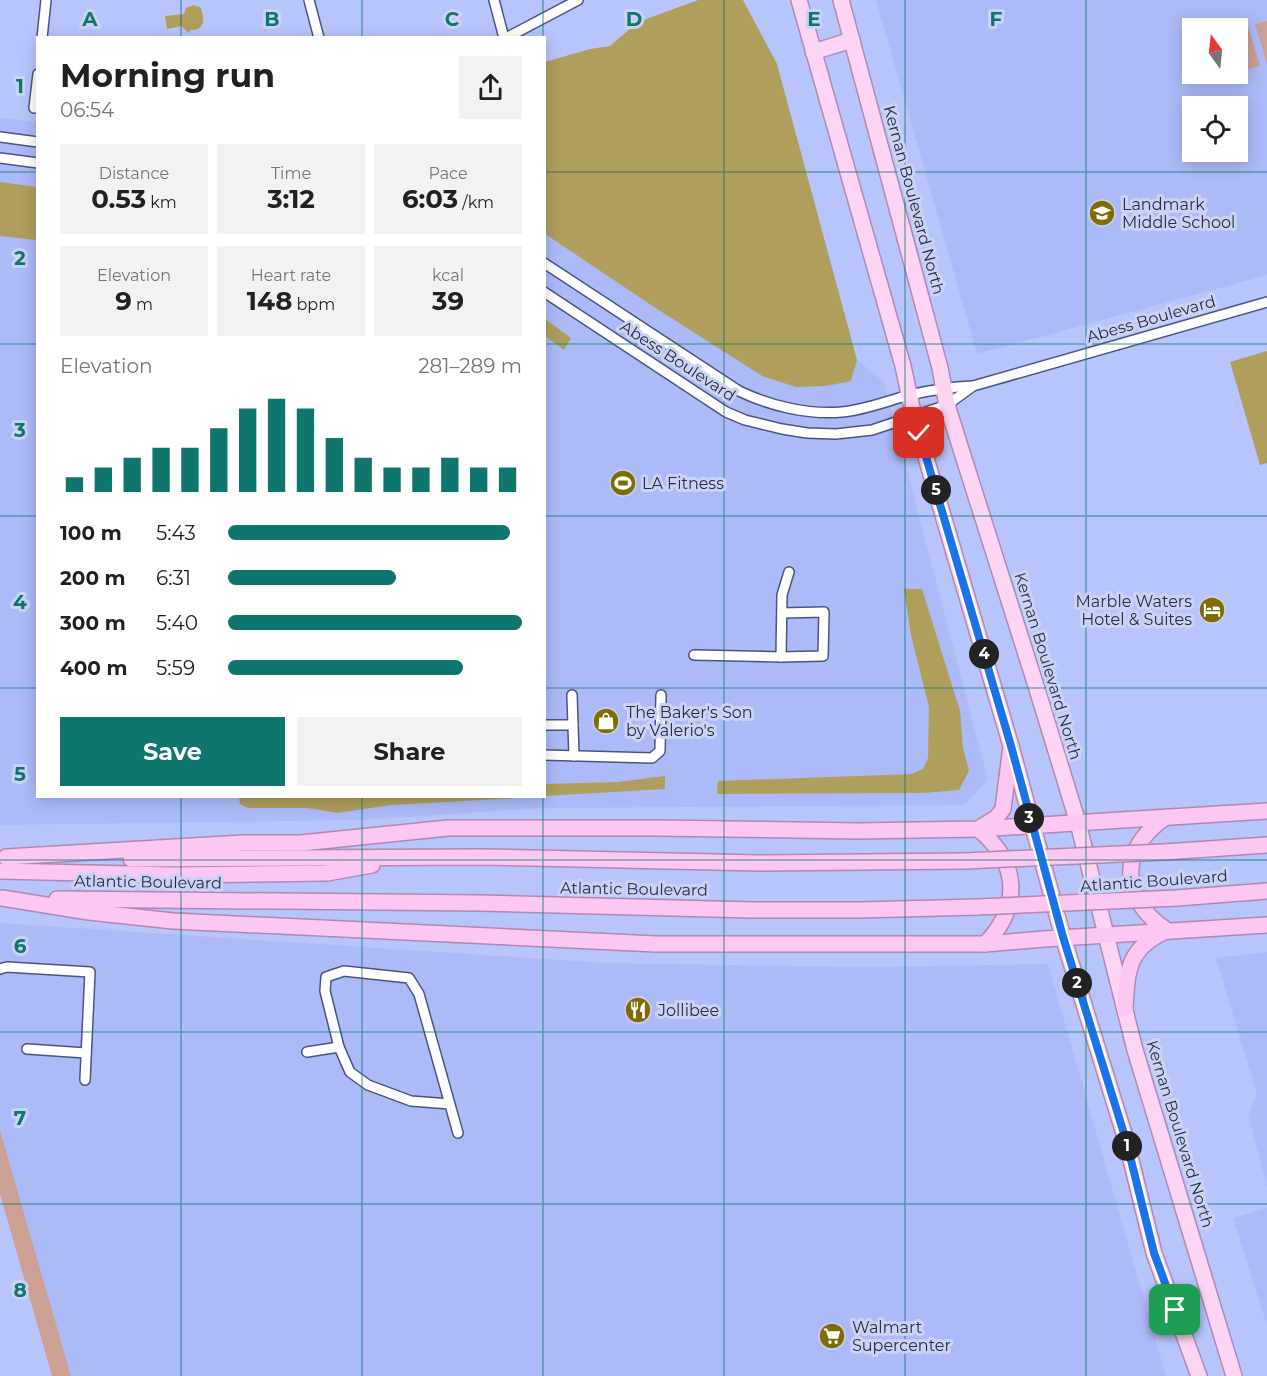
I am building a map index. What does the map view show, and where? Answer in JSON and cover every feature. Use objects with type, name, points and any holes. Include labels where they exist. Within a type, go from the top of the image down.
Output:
[{"type":"highway","points":[[978,829],[996,818],[1003,809],[1011,746]]},
{"type":"highway","points":[[2,862],[243,843],[301,843],[357,839],[408,831],[471,828],[858,831],[978,829],[1267,811]]},
{"type":"highway","points":[[1166,817],[1151,827],[1140,840],[1133,857],[1131,874],[1134,892],[1141,908],[1167,931]]},
{"type":"highway","points":[[978,829],[991,839],[1001,853],[1008,868],[1011,884],[1010,901],[1005,917],[997,932],[985,944]]},
{"type":"highway","name":"Atlantic Boulevard","points":[[2,862],[414,857],[759,863],[965,861],[1267,845]]},
{"type":"highway","name":"Atlantic Boulevard","points":[[1,898],[860,910],[1177,898],[1267,891]]},
{"type":"highway","points":[[1,898],[89,912],[173,921],[656,944],[823,946],[985,944],[1267,924]]},
{"type":"highway","points":[[1125,1009],[1130,968],[1136,953],[1149,940],[1167,931]]},
{"type":"main road","points":[[799,0],[903,366],[914,417],[1011,746],[1063,937],[1126,1140],[1154,1253],[1199,1376]]},
{"type":"main road","name":"Kernan Boulevard North","points":[[841,0],[940,368],[947,405],[1038,688],[1078,823],[1135,1050],[1234,1376]]},
{"type":"main road","points":[[813,52],[852,40]]},
{"type":"street","points":[[42,36],[46,0]]},
{"type":"street","points":[[309,0],[318,36]]},
{"type":"street","points":[[494,0],[504,36]]},
{"type":"street","points":[[509,36],[578,0]]},
{"type":"street","points":[[36,92],[34,108],[36,108]]},
{"type":"street","points":[[0,137],[36,142]]},
{"type":"street","points":[[0,158],[36,163]]},
{"type":"street","name":"Abess Boulevard","points":[[546,264],[691,362],[746,395],[795,409],[830,412],[869,408],[943,387],[973,386],[1267,302]]},
{"type":"street","name":"Abess Boulevard","points":[[546,293],[726,412],[745,420],[807,434],[872,430],[947,405],[973,386]]},
{"type":"street","points":[[781,657],[783,595],[789,572]]},
{"type":"street","points":[[694,655],[823,656],[824,612],[782,613]]},
{"type":"street","points":[[572,694],[574,756]]},
{"type":"street","points":[[546,755],[652,758],[660,751],[661,695]]},
{"type":"street","points":[[546,725],[573,725]]},
{"type":"street","points":[[0,969],[7,967],[90,972],[86,1080]]},
{"type":"street","points":[[450,1104],[411,1101],[368,1085],[350,1072],[339,1047],[325,991],[326,977],[344,971],[409,978],[419,994],[450,1104],[458,1133]]},
{"type":"street","points":[[308,1052],[339,1047]]},
{"type":"street","points":[[27,1049],[86,1053]]},
{"type":"shaded area","points":[[698,0],[743,0],[777,64],[857,360],[851,381],[826,386],[796,387],[762,376],[546,235],[546,62],[590,49],[610,46],[638,22]]},
{"type":"shaded area","name":"Landmark Middle School","points":[[876,0],[1267,0],[1267,275],[977,354]]},
{"type":"shaded area","points":[[193,5],[200,7],[203,15],[202,26],[190,30],[189,33],[181,26],[167,29],[165,16],[184,14],[186,8]]},
{"type":"shaded area","points":[[1267,21],[1267,64],[1255,24]]},
{"type":"shaded area","points":[[1248,26],[1260,66],[1248,69]]},
{"type":"shaded area","points":[[0,118],[36,122],[36,798],[546,798],[546,235],[762,376],[851,381],[857,360],[884,382],[988,780],[965,805],[539,808],[364,820],[0,825]]},
{"type":"shaded area","points":[[0,182],[36,187],[36,240],[0,236]]},
{"type":"shaded area","points":[[546,320],[571,338],[564,350],[546,337]]},
{"type":"shaded area","points":[[1267,351],[1267,463],[1260,465],[1230,362]]},
{"type":"shaded area","points":[[904,589],[922,589],[960,711],[963,748],[969,771],[959,790],[923,793],[717,794],[718,781],[912,774],[923,769],[928,758],[929,707],[911,635]]},
{"type":"shaded area","points":[[665,776],[665,789],[546,796],[546,784],[618,782]]},
{"type":"shaded area","points":[[239,798],[519,798],[391,805],[337,813],[308,808],[248,808],[240,804]]},
{"type":"shaded area","points":[[0,923],[605,963],[863,967],[1048,964],[1166,1376],[71,1376],[0,1130]]},
{"type":"shaded area","points":[[1267,952],[1267,1187],[1248,1115],[1257,1094],[1216,958]]},
{"type":"shaded area","points":[[0,1130],[71,1376],[52,1376],[0,1194]]},
{"type":"shaded area","points":[[1267,1208],[1267,1326],[1233,1218]]},
{"type":"place","name":"Landmark Middle School","points":[[1102,213]]},
{"type":"place","name":"LA Fitness","points":[[623,483]]},
{"type":"place","name":"Marble Waters Hotel & Suites","points":[[1212,610]]},
{"type":"place","name":"The Baker's Son by Valerio's","points":[[606,721]]},
{"type":"place","name":"Jollibee","points":[[638,1010]]},
{"type":"place","name":"Walmart Supercenter","points":[[832,1336]]},
{"type":"route","points":[[919,433],[1011,746],[1063,937],[1126,1140],[1154,1253],[1175,1310]]}]
